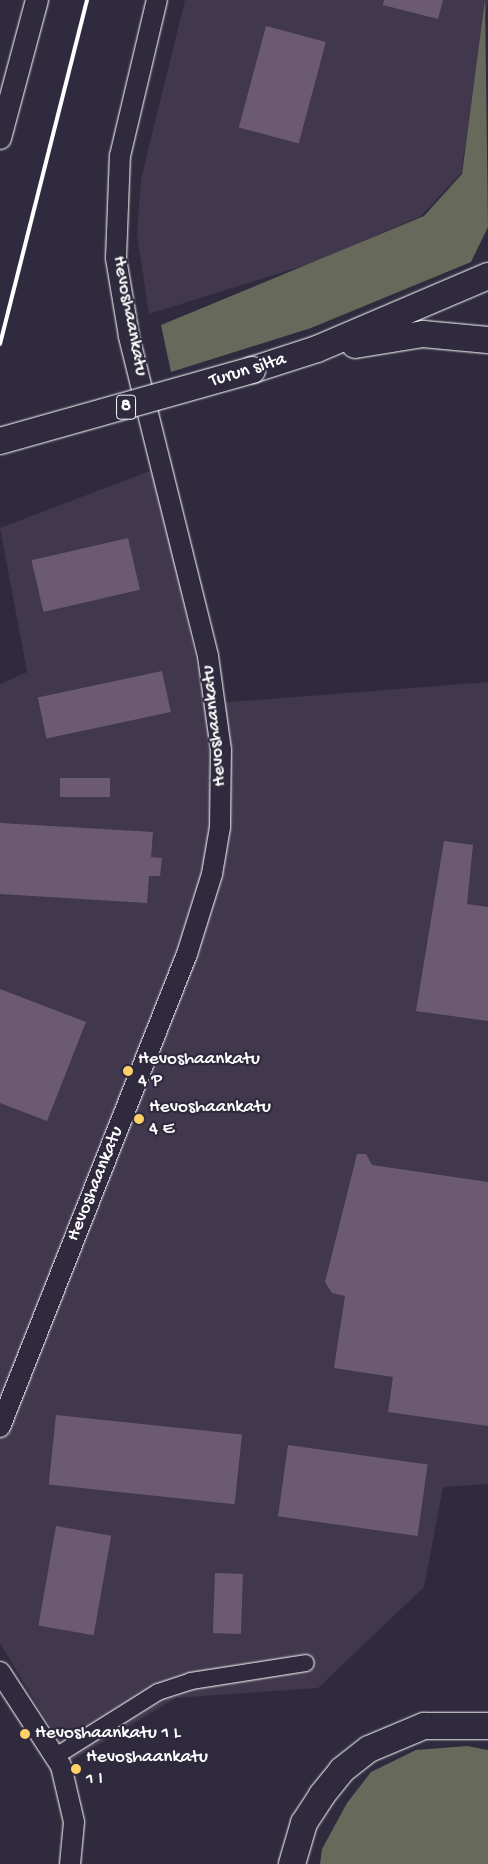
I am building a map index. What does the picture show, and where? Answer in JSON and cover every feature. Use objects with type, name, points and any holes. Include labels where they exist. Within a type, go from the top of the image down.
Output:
[{"type":"highway","name":"8","points":[[461,288],[488,260]]},
{"type":"highway","name":"Turun silta","points":[[0,441],[252,370],[317,349],[488,276]]},
{"type":"highway","points":[[317,349],[423,334],[476,338]]},
{"type":"highway","points":[[292,1864],[304,1823],[322,1795],[342,1770],[369,1749],[424,1726],[488,1726]]},
{"type":"main road","points":[[0,138],[37,0]]},
{"type":"street","name":"Hevoshaankatu","points":[[0,1428],[187,954],[212,874],[220,827],[222,750],[210,665],[129,336],[116,258],[120,156],[157,0]]},
{"type":"street","points":[[56,1756],[158,1692],[191,1680],[306,1663]]},
{"type":"street","points":[[0,1672],[56,1756],[70,1793],[74,1822],[70,1864]]},
{"type":"shaded area","points":[[185,0],[488,0],[461,173],[421,216],[312,263],[149,314],[137,235],[141,179]]},
{"type":"shaded area","points":[[155,469],[205,704],[488,682],[488,1484],[443,1487],[424,1587],[318,1688],[176,1698],[71,1761],[0,1643],[0,684],[27,672],[0,528]]},
{"type":"green space","points":[[485,0],[488,227],[471,262],[311,328],[171,372],[161,325],[424,216],[462,174]]},
{"type":"green space","points":[[467,1746],[488,1750],[488,1864],[320,1864],[322,1849],[347,1803],[371,1772],[416,1750]]},
{"type":"building","points":[[384,0],[443,0],[438,19],[383,5]]},
{"type":"building","points":[[266,26],[326,42],[299,143],[239,127]]},
{"type":"building","points":[[128,538],[140,590],[43,612],[32,560]]},
{"type":"building","points":[[162,671],[171,712],[47,738],[38,697]]},
{"type":"building","points":[[60,778],[110,778],[110,797],[60,797]]},
{"type":"building","points":[[0,823],[153,832],[151,857],[162,858],[160,876],[149,876],[147,903],[0,894]]},
{"type":"building","points":[[444,841],[473,845],[467,904],[488,907],[488,1021],[416,1011]]},
{"type":"building","points":[[0,989],[86,1022],[47,1121],[0,1103]]},
{"type":"building","points":[[357,1154],[366,1154],[372,1165],[488,1182],[488,1426],[388,1412],[393,1377],[334,1368],[345,1296],[332,1293],[325,1282]]},
{"type":"building","points":[[56,1415],[242,1435],[235,1504],[49,1485]]},
{"type":"building","points":[[288,1445],[428,1465],[418,1536],[278,1516]]},
{"type":"building","points":[[56,1526],[111,1536],[94,1635],[38,1625]]},
{"type":"building","points":[[215,1573],[243,1574],[241,1634],[213,1633]]},
{"type":"railway","points":[[0,344],[87,0]]},
{"type":"place","name":"Hevoshaankatu 4 P","points":[[128,1071]]},
{"type":"place","name":"Hevoshaankatu 4 E","points":[[139,1119]]},
{"type":"place","name":"Hevoshaankatu 1 L","points":[[25,1734]]},
{"type":"place","name":"Hevoshaankatu 1 I","points":[[76,1769]]}]
